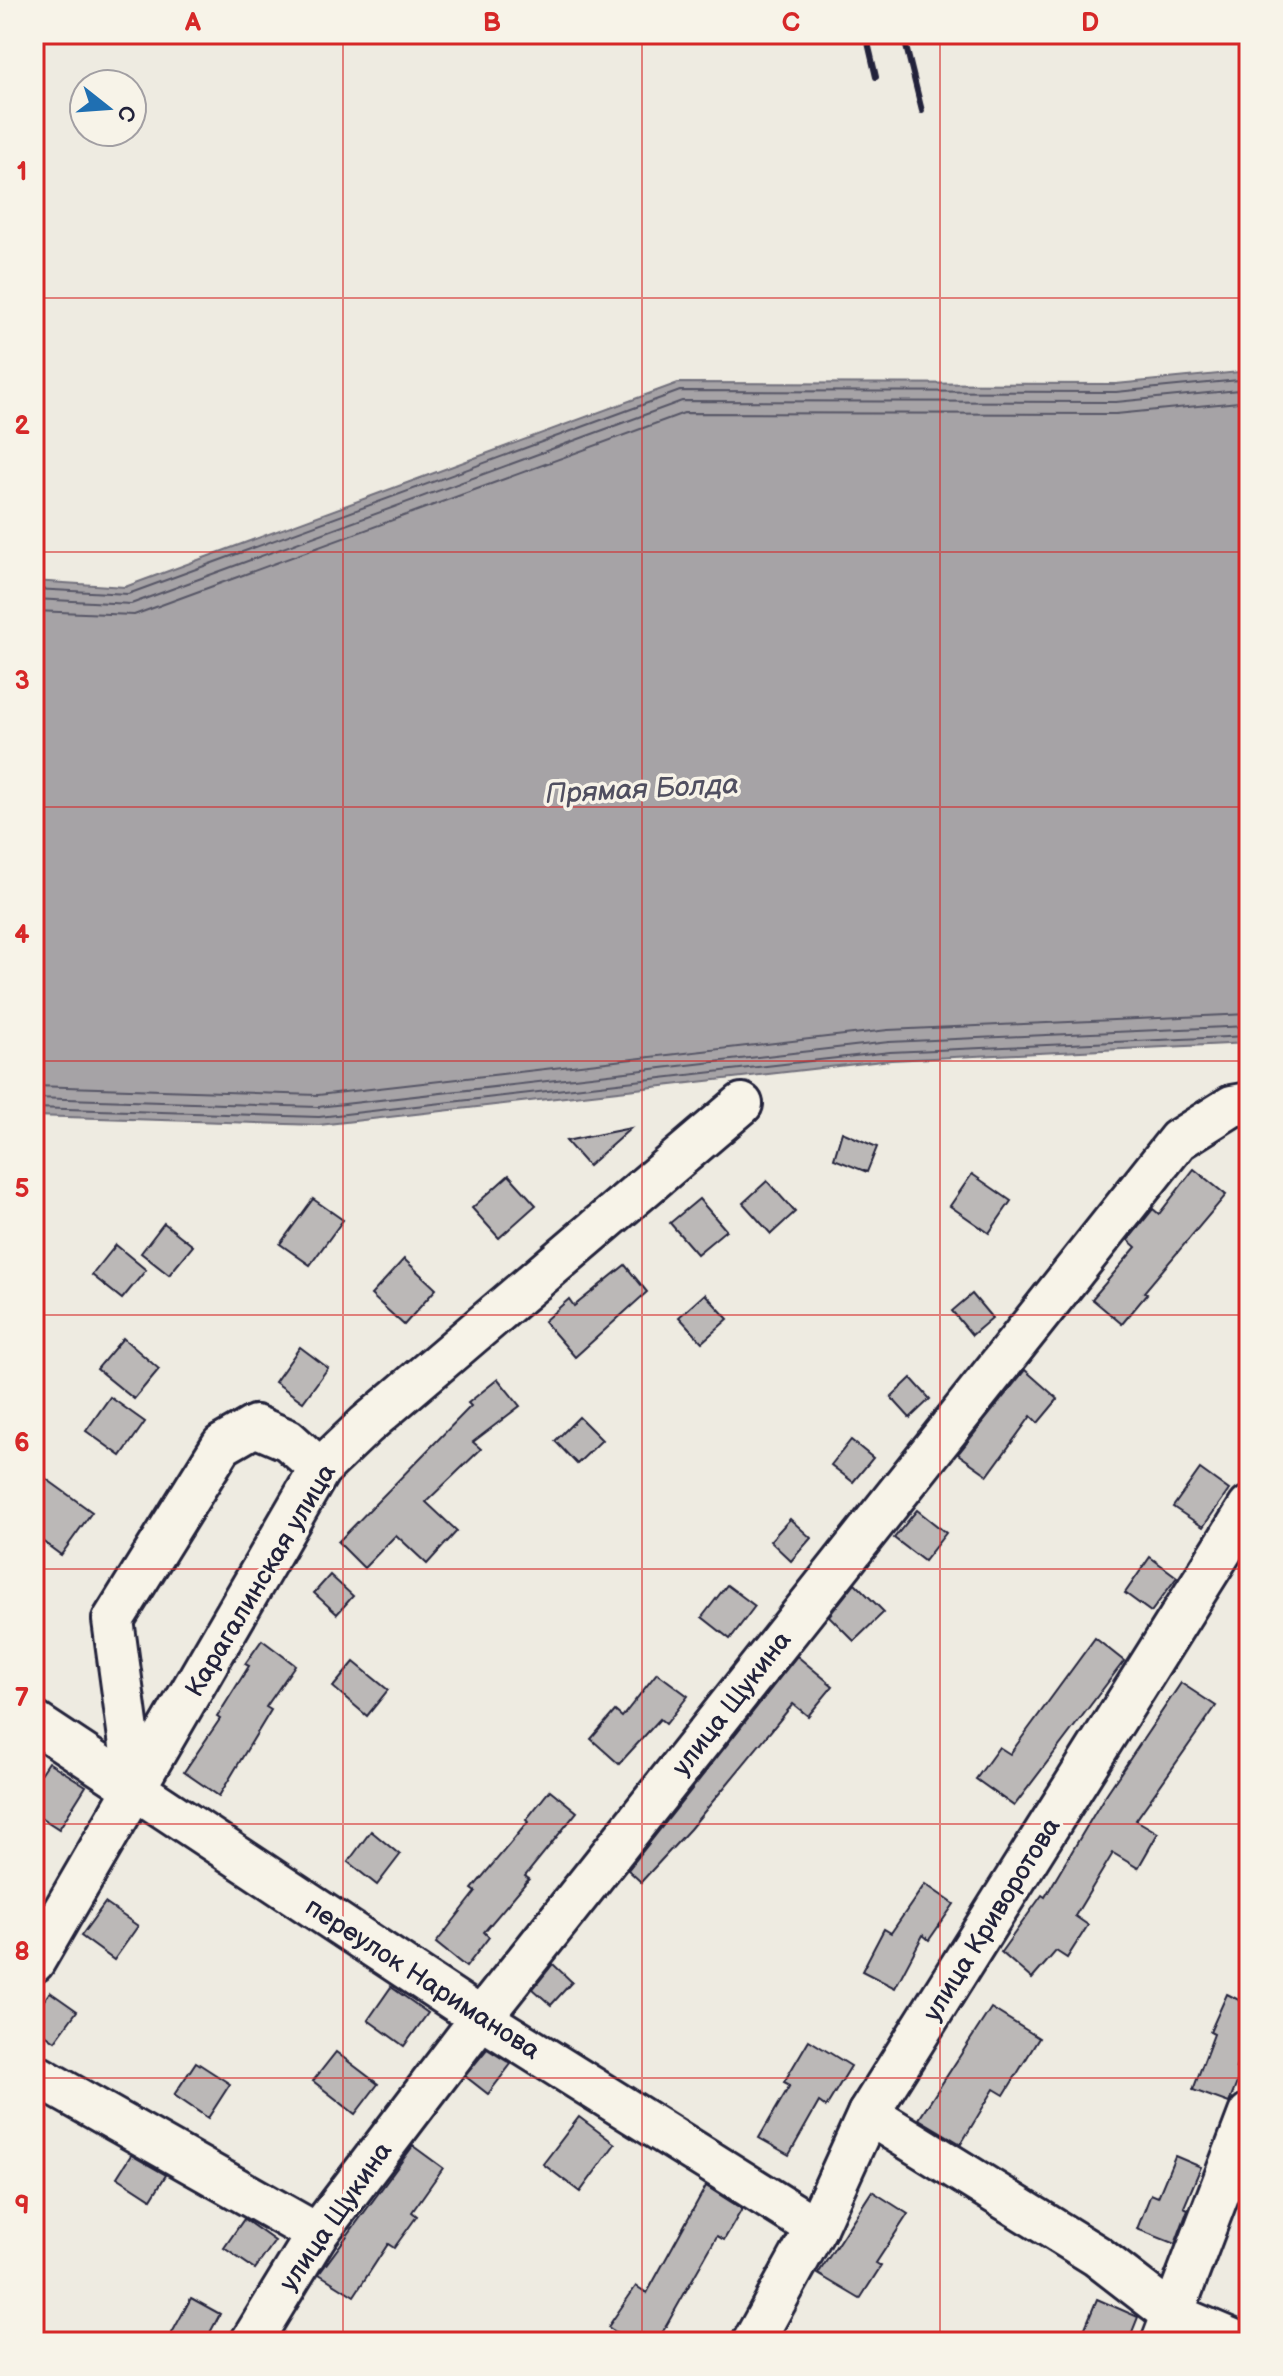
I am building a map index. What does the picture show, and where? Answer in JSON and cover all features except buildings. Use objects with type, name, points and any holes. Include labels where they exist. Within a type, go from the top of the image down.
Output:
[{"type":"street","name":"улица Щукина","points":[[251,2342],[317,2234],[481,2018],[1178,1140],[1232,1106],[1249,1103]]},
{"type":"street","name":"Карагалинская улица","points":[[34,1962],[320,1469],[366,1425],[742,1104]]},
{"type":"street","points":[[136,1790],[113,1620],[222,1445],[255,1426],[288,1440],[320,1469]]},
{"type":"street","name":"улица Криворотова","points":[[753,2342],[816,2228],[868,2114],[1249,1507]]},
{"type":"street","name":"переулок Нариманова","points":[[34,1722],[481,2018],[816,2228]]},
{"type":"street","points":[[34,2074],[317,2234]]},
{"type":"street","points":[[868,2114],[1097,2256],[1167,2328],[1238,2342]]},
{"type":"street","points":[[1167,2328],[1249,2114]]},
{"type":"water","name":"Прямая Болда","points":[[1249,371],[1249,1043],[891,1060],[319,1125],[34,1116],[34,581],[125,587],[678,383],[1116,384]]},
{"type":"railway","points":[[866,34],[876,77]]},
{"type":"railway","points":[[903,34],[922,111]]}]
